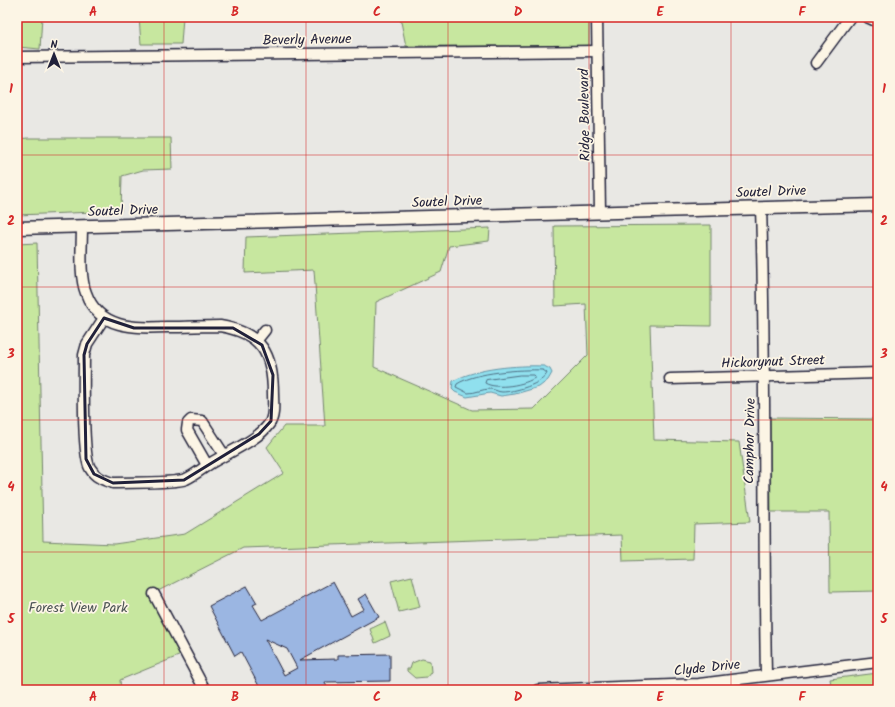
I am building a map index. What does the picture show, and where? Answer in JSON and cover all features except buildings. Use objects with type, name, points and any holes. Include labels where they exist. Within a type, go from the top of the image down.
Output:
[{"type":"main road","name":"Soutel Drive","points":[[17,228],[878,204]]},
{"type":"street","name":"Ridge Boulevard","points":[[597,17],[600,212]]},
{"type":"street","points":[[816,63],[850,17]]},
{"type":"street","points":[[867,17],[878,22]]},
{"type":"street","name":"Beverly Avenue","points":[[17,57],[598,51]]},
{"type":"street","name":"Camphor Drive","points":[[761,208],[765,376],[763,452],[766,675]]},
{"type":"street","points":[[82,227],[83,281],[85,293],[96,311],[104,318],[116,324],[134,328],[220,326],[234,328],[247,333],[257,340],[267,354],[273,375],[271,422],[259,434],[184,480],[112,483],[94,474],[86,459],[84,355],[87,344],[104,318]]},
{"type":"street","points":[[257,340],[265,330]]},
{"type":"street","name":"Hickorynut Street","points":[[670,379],[878,373]]},
{"type":"street","points":[[207,465],[187,430],[188,424],[191,420],[202,421],[224,455]]},
{"type":"street","points":[[154,594],[205,690]]},
{"type":"street","name":"Clyde Drive","points":[[538,690],[677,685],[878,662]]},
{"type":"highlighted area","points":[[104,318],[134,328],[233,328],[262,345],[273,375],[271,421],[259,434],[184,480],[113,483],[94,474],[86,459],[84,355],[87,344]]},
{"type":"green space","points":[[17,17],[42,17],[40,49],[17,47]]},
{"type":"green space","points":[[139,17],[183,17],[181,44],[141,44]]},
{"type":"green space","points":[[400,17],[589,17],[589,46],[406,46]]},
{"type":"green space","points":[[171,138],[172,169],[143,170],[122,176],[121,211],[17,215],[17,139]]},
{"type":"green space","name":"Forest View Park","points":[[711,225],[711,326],[650,325],[654,440],[739,442],[750,522],[694,524],[693,559],[623,561],[622,535],[243,548],[150,595],[181,655],[120,680],[121,690],[17,690],[17,244],[37,243],[43,541],[114,544],[185,534],[284,473],[267,447],[284,426],[325,426],[314,270],[245,273],[246,237],[490,228],[489,241],[449,246],[441,272],[376,302],[374,367],[472,410],[534,409],[588,355],[586,304],[555,306],[554,226]]},
{"type":"green space","points":[[770,418],[878,419],[878,591],[830,592],[829,512],[771,512]]},
{"type":"green space","points":[[412,576],[420,607],[399,612],[391,581]]},
{"type":"green space","points":[[385,622],[390,636],[375,643],[370,629]]},
{"type":"green space","points":[[422,659],[430,661],[431,672],[427,677],[415,678],[407,671],[407,669],[410,669],[412,663]]},
{"type":"green space","points":[[878,673],[878,690],[832,690],[830,679]]},
{"type":"water","points":[[521,366],[544,366],[550,369],[552,373],[548,380],[539,387],[515,394],[501,396],[490,393],[467,397],[455,392],[452,389],[453,381],[485,370]]}]
